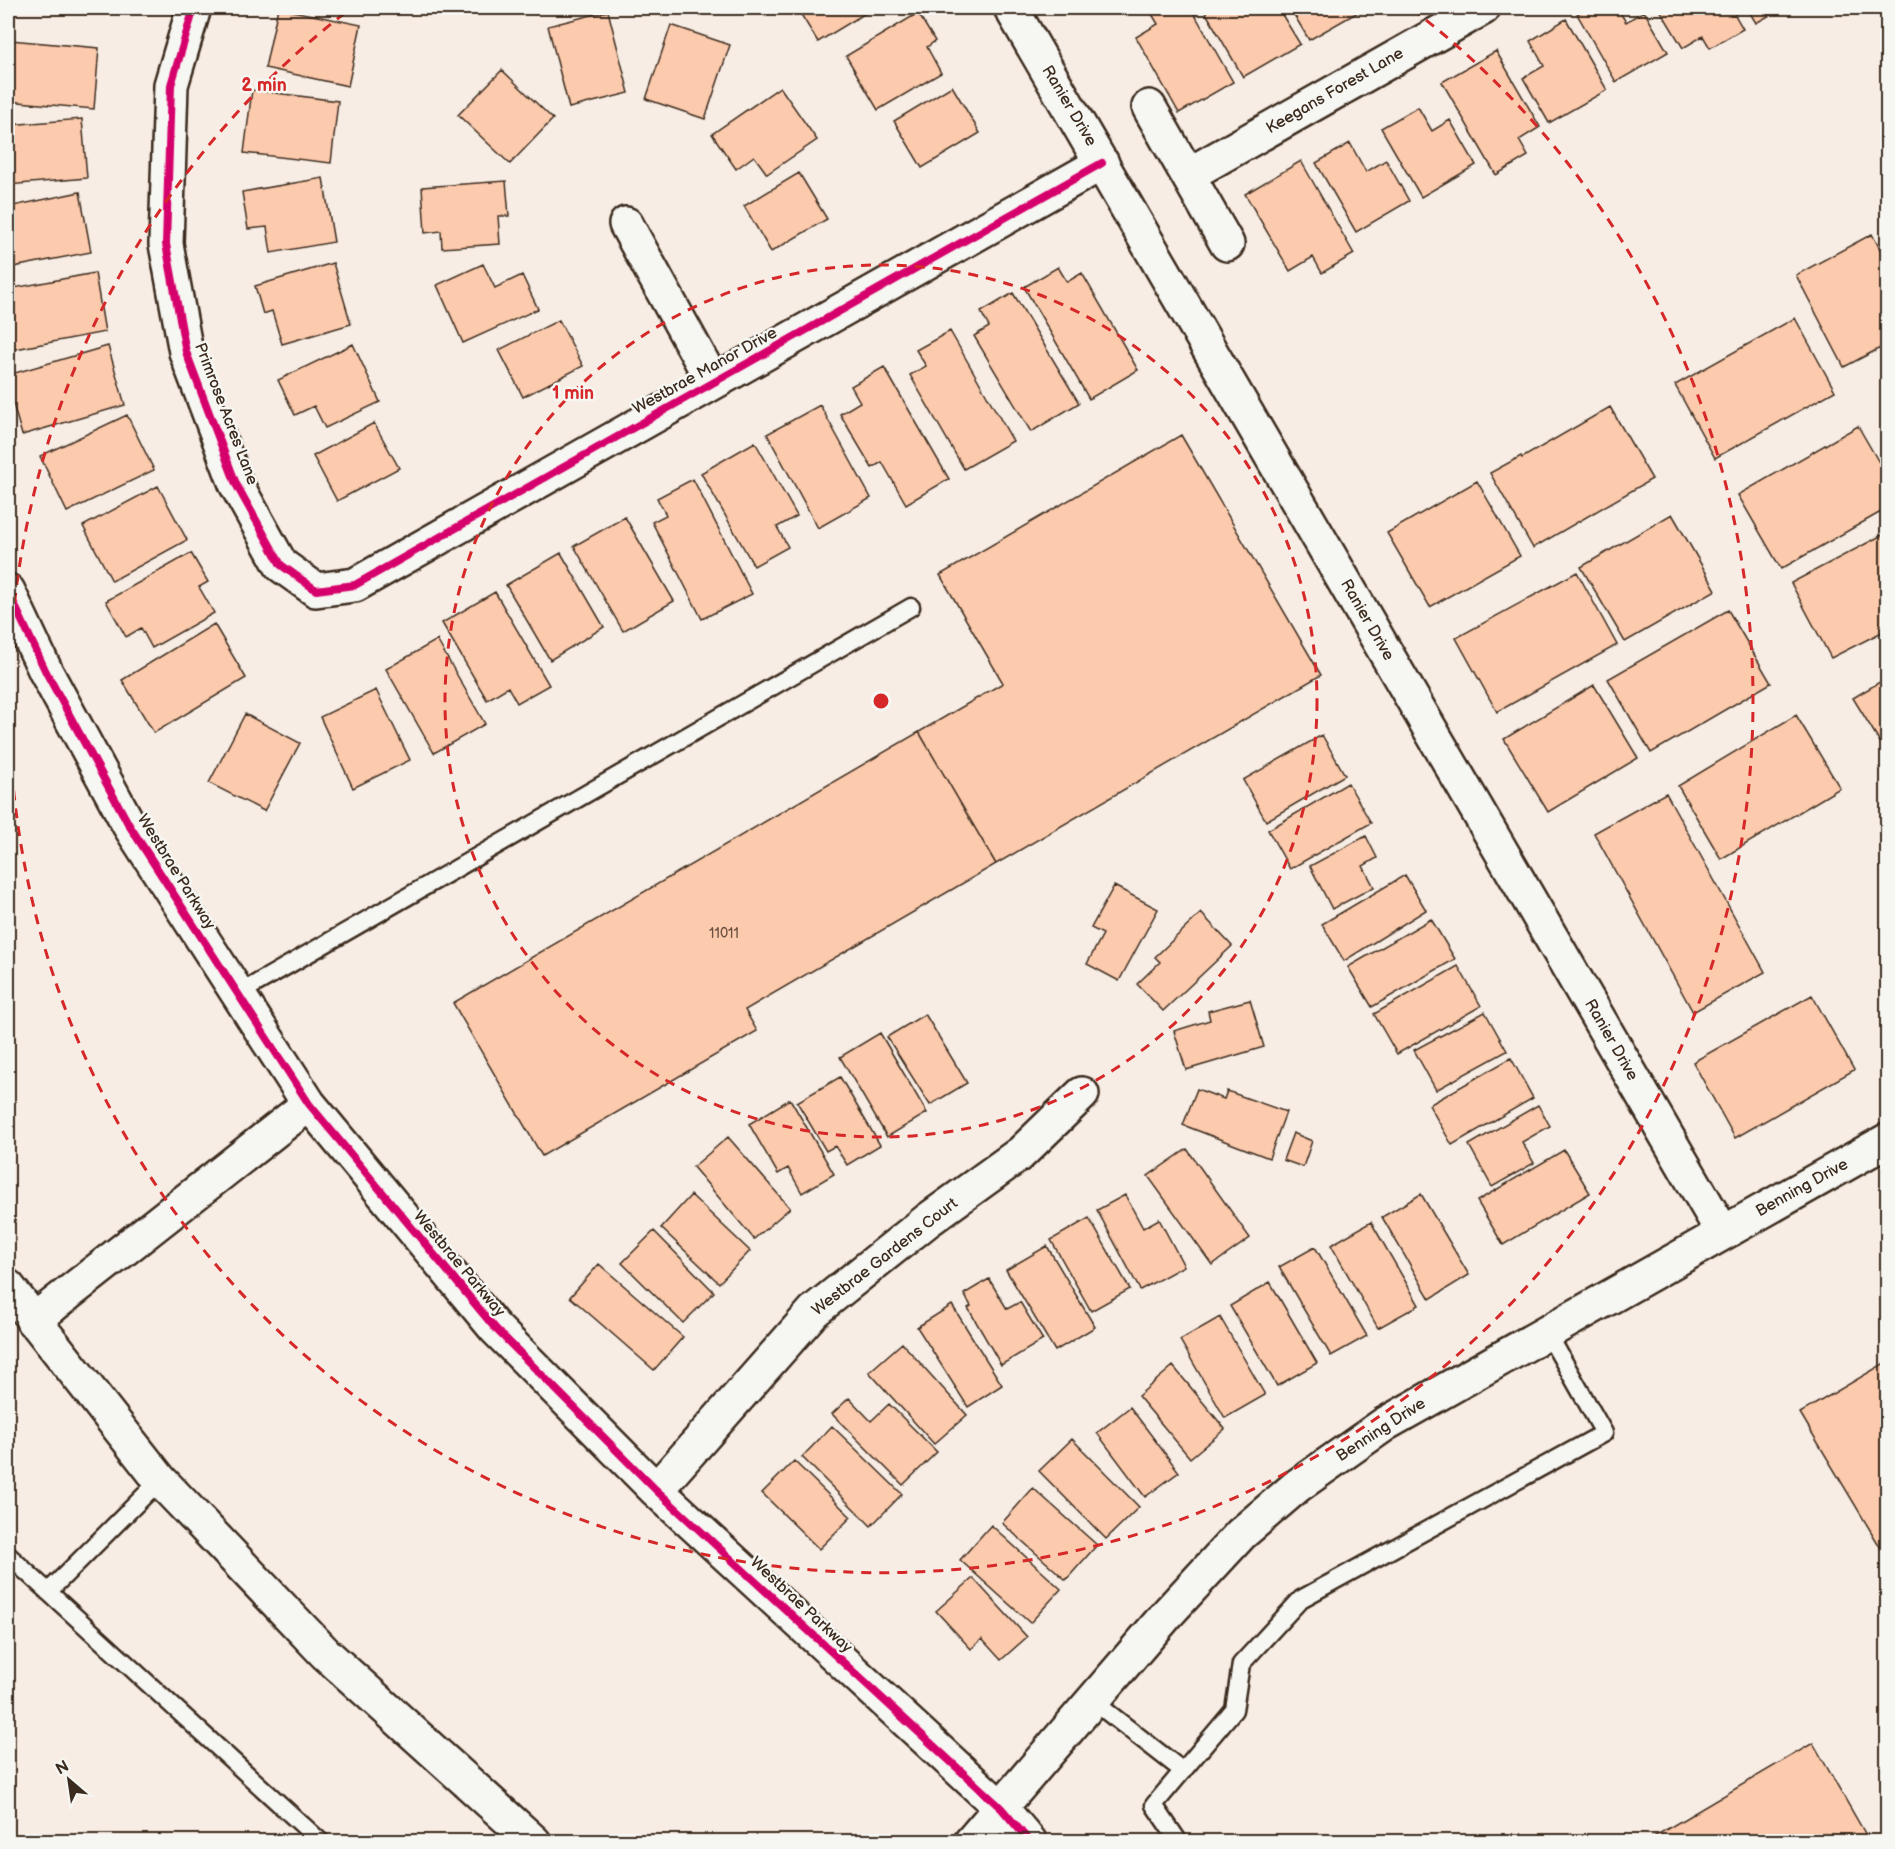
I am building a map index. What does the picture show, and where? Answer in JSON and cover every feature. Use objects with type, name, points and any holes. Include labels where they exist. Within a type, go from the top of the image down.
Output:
[{"type":"street","name":"Primrose Acres Lane","points":[[194,8],[171,85],[166,244],[186,352],[236,484],[281,565],[316,590]]},
{"type":"street","name":"Ranier Drive","points":[[1011,8],[1723,1233]]},
{"type":"street","name":"Keegans Forest Lane","points":[[1188,175],[1483,8]]},
{"type":"street","points":[[1149,107],[1227,244]]},
{"type":"street","name":"Westbrae Manor Drive","points":[[316,590],[355,585],[1102,163]]},
{"type":"street","points":[[626,224],[713,382]]},
{"type":"street","name":"Westbrae Parkway","points":[[8,591],[46,672],[129,825],[309,1104],[495,1328],[656,1490],[1001,1808],[1030,1842]]},
{"type":"street","name":"Westbrae Gardens Court","points":[[656,1490],[814,1311],[928,1220],[1022,1153],[1082,1094]]},
{"type":"street","points":[[33,1321],[309,1104]]},
{"type":"street","name":"Benning Drive","points":[[971,1842],[1168,1613],[1241,1534],[1297,1485],[1385,1424],[1887,1140]]},
{"type":"street","points":[[8,1287],[160,1480],[326,1654],[534,1842]]},
{"type":"lane","points":[[238,994],[911,607]]},
{"type":"lane","points":[[1179,1842],[1154,1804],[1234,1710],[1241,1664],[1301,1599],[1604,1433],[1547,1332]]},
{"type":"lane","points":[[48,1592],[160,1480]]},
{"type":"lane","points":[[8,1555],[321,1842]]},
{"type":"lane","points":[[1093,1701],[1183,1771]]},
{"type":"building","points":[[278,8],[361,25],[348,86],[265,68]]},
{"type":"building","points":[[797,8],[874,8],[818,42]]},
{"type":"building","points":[[1191,8],[1233,82],[1179,113],[1136,37],[1158,24],[1149,9]]},
{"type":"building","points":[[1203,8],[1278,8],[1300,44],[1243,77]]},
{"type":"building","points":[[1290,8],[1358,8],[1360,11],[1309,40]]},
{"type":"building","points":[[1587,8],[1617,8],[1626,22],[1644,11],[1668,52],[1616,82],[1577,14]]},
{"type":"building","points":[[1659,8],[1731,8],[1743,29],[1710,48],[1703,36],[1683,48]]},
{"type":"building","points":[[1747,8],[1783,8],[1756,23]]},
{"type":"building","points":[[608,11],[629,93],[569,108],[548,26]]},
{"type":"building","points":[[918,13],[935,41],[927,47],[941,73],[878,110],[846,56]]},
{"type":"building","points":[[1566,19],[1607,90],[1549,123],[1523,78],[1544,66],[1530,41]]},
{"type":"building","points":[[671,25],[730,45],[705,119],[646,99]]},
{"type":"building","points":[[10,40],[99,48],[94,109],[8,101]]},
{"type":"building","points":[[1496,51],[1540,127],[1519,140],[1528,156],[1496,175],[1442,82]]},
{"type":"building","points":[[502,70],[553,119],[510,164],[458,115]]},
{"type":"building","points":[[952,86],[980,133],[922,168],[894,121]]},
{"type":"building","points":[[780,87],[817,140],[767,174],[754,156],[736,169],[712,134]]},
{"type":"building","points":[[252,90],[338,101],[331,163],[244,153]]},
{"type":"building","points":[[1418,107],[1432,131],[1450,120],[1476,165],[1421,197],[1381,128]]},
{"type":"building","points":[[82,119],[87,178],[8,185],[8,125]]},
{"type":"building","points":[[1350,143],[1366,172],[1386,160],[1409,201],[1356,232],[1316,163]]},
{"type":"building","points":[[1301,161],[1354,254],[1322,273],[1313,257],[1290,271],[1245,194]]},
{"type":"building","points":[[799,173],[827,219],[771,252],[744,206]]},
{"type":"building","points":[[323,178],[334,242],[271,253],[267,227],[248,229],[242,192]]},
{"type":"building","points":[[506,181],[509,216],[498,216],[500,244],[442,248],[441,231],[425,233],[422,187]]},
{"type":"building","points":[[80,192],[91,252],[8,268],[8,207]]},
{"type":"building","points":[[1872,234],[1888,264],[1888,344],[1844,367],[1796,275]]},
{"type":"building","points":[[333,263],[351,324],[282,344],[272,311],[263,314],[255,286]]},
{"type":"building","points":[[483,264],[495,288],[522,275],[538,309],[463,343],[437,285]]},
{"type":"building","points":[[1058,267],[1067,282],[1082,273],[1138,370],[1089,399],[1024,287]]},
{"type":"building","points":[[95,273],[105,332],[10,350],[8,289]]},
{"type":"building","points":[[1013,293],[1079,403],[1031,432],[974,336],[989,327],[981,312]]},
{"type":"building","points":[[1795,318],[1835,391],[1715,458],[1675,385]]},
{"type":"building","points":[[559,320],[583,366],[523,397],[499,350]]},
{"type":"building","points":[[950,331],[1013,441],[964,469],[910,375],[926,366],[916,350]]},
{"type":"building","points":[[353,344],[380,402],[325,428],[314,406],[295,415],[278,380]]},
{"type":"building","points":[[108,346],[125,405],[22,435],[8,387],[8,375]]},
{"type":"building","points":[[884,367],[949,479],[906,504],[882,462],[872,468],[840,414],[860,402],[851,386]]},
{"type":"building","points":[[820,405],[871,498],[818,528],[767,434]]},
{"type":"building","points":[[1610,407],[1652,479],[1533,548],[1490,473],[1521,456],[1522,458]]},
{"type":"building","points":[[127,415],[154,470],[67,512],[40,456]]},
{"type":"building","points":[[374,423],[399,468],[337,501],[313,456]]},
{"type":"building","points":[[1858,426],[1888,478],[1888,508],[1781,569],[1738,495]]},
{"type":"building","points":[[1181,435],[1321,675],[996,864],[919,732],[1003,683],[940,575]]},
{"type":"building","points":[[755,442],[797,516],[777,527],[788,547],[754,566],[701,473]]},
{"type":"building","points":[[693,479],[752,594],[702,619],[652,522],[666,515],[657,498]]},
{"type":"building","points":[[1477,481],[1520,556],[1430,607],[1387,533]]},
{"type":"building","points":[[158,486],[187,540],[112,581],[83,526]]},
{"type":"building","points":[[1672,514],[1716,590],[1625,642],[1581,567]]},
{"type":"building","points":[[625,517],[674,601],[623,631],[574,546]]},
{"type":"building","points":[[1888,532],[1888,629],[1831,658],[1791,583]]},
{"type":"building","points":[[191,553],[208,582],[199,587],[214,613],[152,648],[141,628],[126,637],[106,601]]},
{"type":"building","points":[[561,553],[604,627],[550,660],[506,585]]},
{"type":"building","points":[[1577,572],[1617,645],[1497,712],[1456,638]]},
{"type":"building","points":[[495,592],[549,685],[517,703],[508,687],[487,700],[442,623]]},
{"type":"building","points":[[1728,610],[1771,683],[1651,753],[1608,679]]},
{"type":"building","points":[[214,624],[246,678],[154,733],[122,680]]},
{"type":"building","points":[[437,640],[485,724],[434,753],[386,669]]},
{"type":"building","points":[[1888,677],[1888,755],[1853,698]]},
{"type":"building","points":[[1594,685],[1638,758],[1548,812],[1504,739]]},
{"type":"building","points":[[376,690],[410,760],[353,788],[320,717]]},
{"type":"building","points":[[245,714],[300,743],[264,811],[209,783]]},
{"type":"building","points":[[1796,715],[1840,788],[1721,859],[1678,786]]},
{"type":"building","points":[[919,732],[996,864],[745,1010],[757,1031],[542,1156],[453,1003]]},
{"type":"building","points":[[1322,735],[1345,775],[1266,821],[1243,780]]},
{"type":"building","points":[[1348,783],[1371,823],[1290,869],[1268,830]]},
{"type":"building","points":[[1666,793],[1765,972],[1693,1012],[1594,833]]},
{"type":"building","points":[[1366,836],[1377,858],[1363,866],[1374,887],[1332,909],[1310,866]]},
{"type":"building","points":[[1405,875],[1426,910],[1344,961],[1322,924]]},
{"type":"building","points":[[1114,886],[1158,909],[1119,981],[1087,964],[1103,934],[1091,928]]},
{"type":"building","points":[[1201,913],[1232,946],[1163,1011],[1137,984],[1160,962],[1155,957]]},
{"type":"building","points":[[1431,919],[1455,959],[1372,1007],[1348,967]]},
{"type":"building","points":[[1458,966],[1481,1006],[1397,1054],[1374,1014]]},
{"type":"building","points":[[1812,995],[1854,1070],[1735,1138],[1693,1062]]},
{"type":"building","points":[[1250,1000],[1264,1047],[1186,1070],[1174,1031],[1210,1020],[1208,1011]]},
{"type":"building","points":[[1485,1012],[1507,1051],[1436,1090],[1414,1050]]},
{"type":"building","points":[[925,1014],[967,1083],[930,1105],[887,1037]]},
{"type":"building","points":[[880,1033],[927,1113],[887,1137],[840,1057]]},
{"type":"building","points":[[1511,1058],[1533,1098],[1452,1145],[1429,1105]]},
{"type":"building","points":[[840,1077],[880,1145],[847,1165],[835,1146],[826,1151],[797,1102]]},
{"type":"building","points":[[1197,1089],[1224,1099],[1227,1091],[1286,1112],[1269,1158],[1183,1125]]},
{"type":"building","points":[[790,1099],[834,1174],[802,1193],[788,1168],[778,1174],[749,1124]]},
{"type":"building","points":[[1538,1105],[1550,1126],[1522,1142],[1534,1163],[1492,1187],[1469,1145]]},
{"type":"building","points":[[1293,1133],[1312,1141],[1303,1167],[1283,1160]]},
{"type":"building","points":[[728,1137],[790,1208],[754,1239],[693,1167]]},
{"type":"building","points":[[1187,1149],[1250,1238],[1212,1265],[1148,1176]]},
{"type":"building","points":[[1564,1150],[1590,1193],[1503,1245],[1477,1201]]},
{"type":"building","points":[[1421,1194],[1469,1275],[1430,1299],[1382,1217]]},
{"type":"building","points":[[691,1195],[750,1251],[719,1283],[661,1228]]},
{"type":"building","points":[[1125,1195],[1143,1228],[1159,1219],[1184,1266],[1140,1290],[1097,1210]]},
{"type":"building","points":[[1089,1218],[1130,1289],[1091,1311],[1051,1240]]},
{"type":"building","points":[[1371,1222],[1419,1305],[1378,1328],[1331,1245]]},
{"type":"building","points":[[654,1231],[714,1292],[683,1323],[622,1263]]},
{"type":"building","points":[[1047,1246],[1095,1327],[1055,1351],[1006,1270]]},
{"type":"building","points":[[1315,1247],[1367,1336],[1331,1356],[1279,1267]]},
{"type":"building","points":[[599,1264],[683,1337],[654,1370],[570,1297]]},
{"type":"building","points":[[989,1279],[1007,1309],[1020,1302],[1043,1340],[1001,1365],[968,1308],[971,1306],[964,1294]]},
{"type":"building","points":[[1270,1282],[1317,1363],[1277,1386],[1230,1306]]},
{"type":"building","points":[[952,1305],[1002,1385],[968,1407],[917,1327]]},
{"type":"building","points":[[1220,1317],[1265,1395],[1225,1418],[1180,1340]]},
{"type":"building","points":[[902,1343],[967,1415],[934,1444],[869,1372]]},
{"type":"building","points":[[1888,1361],[1888,1560],[1800,1413]]},
{"type":"building","points":[[1173,1366],[1225,1429],[1190,1458],[1138,1396]]},
{"type":"building","points":[[849,1398],[871,1421],[889,1404],[937,1452],[903,1485],[832,1414]]},
{"type":"building","points":[[1130,1407],[1179,1472],[1145,1497],[1097,1433]]},
{"type":"building","points":[[832,1426],[902,1494],[871,1526],[802,1457]]},
{"type":"building","points":[[1072,1439],[1139,1507],[1106,1539],[1039,1471]]},
{"type":"building","points":[[794,1461],[851,1517],[819,1549],[762,1493]]},
{"type":"building","points":[[1033,1488],[1097,1545],[1066,1580],[1002,1523]]},
{"type":"building","points":[[991,1525],[1061,1589],[1030,1623],[960,1560]]},
{"type":"building","points":[[973,1578],[1027,1637],[1001,1660],[982,1639],[971,1649],[936,1611]]},
{"type":"building","points":[[1813,1743],[1870,1842],[1645,1842]]},
{"type":"cycle path","points":[[194,8],[171,85],[166,244],[186,352],[236,484],[281,565],[316,590],[355,585],[1102,163]]},
{"type":"cycle path","points":[[8,591],[46,672],[129,825],[309,1104],[495,1328],[656,1490],[1001,1808],[1030,1842]]}]
